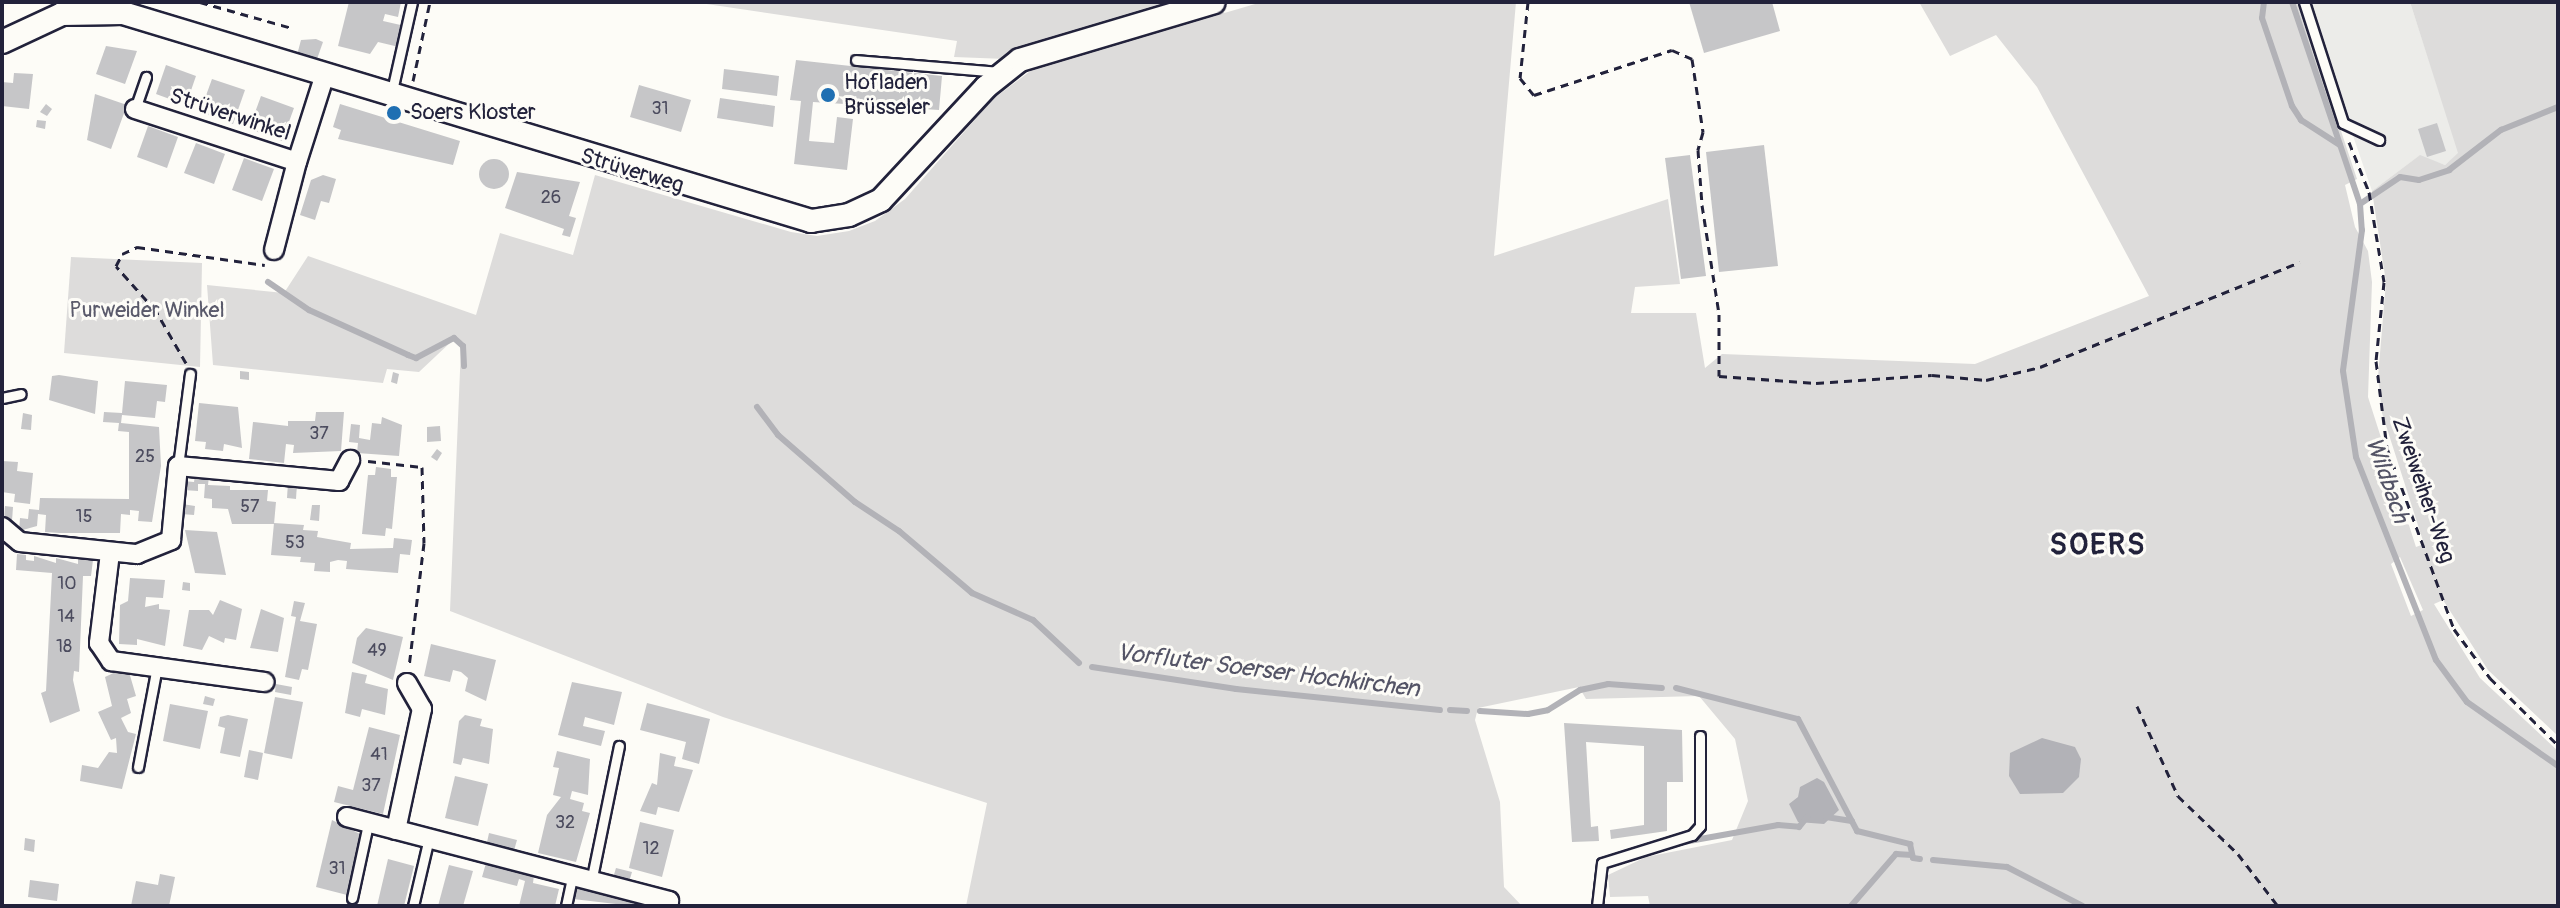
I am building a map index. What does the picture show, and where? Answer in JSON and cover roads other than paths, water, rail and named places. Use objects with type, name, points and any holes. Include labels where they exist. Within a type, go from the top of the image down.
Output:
[{"type":"street","name":"Strüverweg","points":[[2,42],[62,14],[93,6],[811,221],[849,215],[896,189],[1002,72],[1055,45],[1214,2]]},
{"type":"street","name":"Strüverwinkel","points":[[274,250],[297,162],[325,74]]},
{"type":"street","name":"Strüverwinkel","points":[[135,109],[297,162]]},
{"type":"street","points":[[2,527],[20,542],[137,554],[171,540],[178,466],[339,481],[350,460]]},
{"type":"street","points":[[110,553],[99,643],[111,661],[265,682]]},
{"type":"street","points":[[396,830],[422,709],[407,683]]},
{"type":"street","points":[[347,817],[428,842],[669,901],[668,906]]},
{"type":"lane","points":[[400,98],[412,2]]},
{"type":"lane","points":[[2304,2],[2343,123],[2379,140]]},
{"type":"lane","points":[[856,60],[1002,72]]},
{"type":"lane","name":"Strüverwinkel","points":[[135,109],[146,77]]},
{"type":"lane","points":[[178,466],[190,374]]},
{"type":"lane","points":[[2,398],[21,394]]},
{"type":"lane","points":[[138,767],[157,666]]},
{"type":"lane","points":[[1597,906],[1602,863],[1692,835],[1700,826],[1700,736]]},
{"type":"lane","points":[[591,882],[619,746]]},
{"type":"lane","points":[[352,898],[368,824]]},
{"type":"lane","points":[[413,906],[428,842]]},
{"type":"lane","points":[[566,906],[572,877]]},
{"type":"waterway","name":"Wildbach","points":[[2264,2],[2262,18],[2292,106],[2301,120],[2340,145]]},
{"type":"waterway","name":"Wildbach","points":[[2292,2],[2360,204],[2362,230],[2343,371],[2356,457],[2436,660],[2467,702],[2558,766]]},
{"type":"waterway","points":[[2360,204],[2400,177],[2419,180],[2449,170],[2501,130],[2558,107]]},
{"type":"waterway","name":"Vorfluter Soerser Hochkirchen","points":[[268,282],[309,310],[416,358],[454,338],[463,346],[464,366]]},
{"type":"waterway","name":"Vorfluter Soerser Hochkirchen","points":[[757,407],[778,435],[855,502],[899,531],[972,593],[1033,620],[1079,663]]},
{"type":"waterway","name":"Vorfluter Soerser Hochkirchen","points":[[1092,667],[1236,689],[1440,710]]},
{"type":"waterway","name":"Vorfluter Soerser Hochkirchen","points":[[1480,711],[1528,714],[1548,710],[1580,690],[1608,684],[1662,688]]},
{"type":"waterway","name":"Vorfluter Soerser Hochkirchen","points":[[1676,688],[1798,719],[1857,831],[1910,844],[1913,858],[1920,859]]},
{"type":"waterway","name":"Vorfluter Soerser Hochkirchen","points":[[1450,710],[1467,711]]},
{"type":"waterway","points":[[1678,843],[1778,825],[1799,827],[1807,817]]},
{"type":"waterway","points":[[1826,817],[1852,821]]},
{"type":"waterway","points":[[1851,906],[1896,854],[1912,855]]},
{"type":"waterway","name":"Vorfluter Soerser Hochkirchen","points":[[1933,860],[2007,867],[2083,906]]},
{"type":"place","name":"Hofladen Brüsseler","points":[[828,95]]},
{"type":"place","name":"Soers Kloster","points":[[394,113]]},
{"type":"district","name":"SOERS","points":[[2098,545]]},
{"type":"park label","name":"Purweider Winkel","points":[[147,311]]}]
